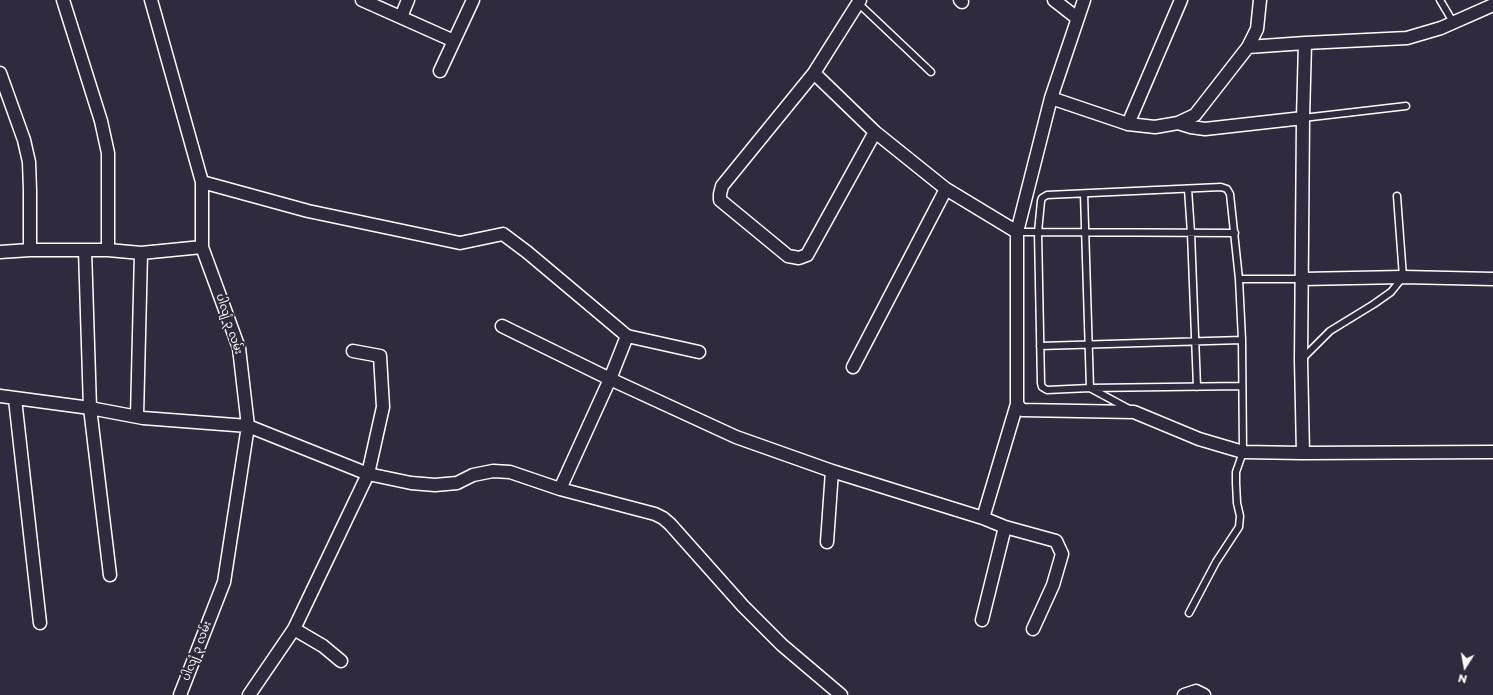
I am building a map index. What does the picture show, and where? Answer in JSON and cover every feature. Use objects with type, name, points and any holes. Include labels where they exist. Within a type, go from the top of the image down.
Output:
[{"type":"street","points":[[63,0],[101,122],[108,153],[108,250]]},
{"type":"street","name":"ပါလျံ ၃ လမ်း","points":[[151,0],[202,182],[202,247],[239,348],[248,426],[224,582],[180,695]]},
{"type":"street","points":[[362,0],[454,41]]},
{"type":"street","points":[[401,17],[408,0]]},
{"type":"street","points":[[440,71],[473,0]]},
{"type":"street","points":[[1054,0],[1078,18]]},
{"type":"street","points":[[983,518],[1017,404],[1017,232],[1051,98],[1084,0]]},
{"type":"street","points":[[1128,124],[1181,0]]},
{"type":"street","points":[[1051,98],[1128,124],[1156,127],[1178,123],[1195,115],[1248,47],[1257,29],[1260,0]]},
{"type":"street","points":[[859,1],[814,73],[722,186],[720,200],[788,256],[799,258],[807,255],[875,132]]},
{"type":"street","points":[[1248,47],[1407,38],[1441,28],[1493,5]]},
{"type":"street","points":[[1303,453],[1301,360],[1305,43]]},
{"type":"street","points":[[0,73],[24,140],[28,162],[30,190],[30,250]]},
{"type":"street","points":[[814,73],[875,132],[946,189],[1017,232]]},
{"type":"street","points":[[1178,123],[1205,129],[1303,118]]},
{"type":"street","points":[[202,182],[308,211],[460,243],[503,234],[527,252],[627,336],[699,352]]},
{"type":"street","points":[[853,367],[946,189]]},
{"type":"street","points":[[0,252],[30,250],[108,250],[141,253],[202,247]]},
{"type":"street","points":[[85,250],[90,408],[110,575]]},
{"type":"street","points":[[137,416],[141,253]]},
{"type":"street","points":[[1302,278],[1403,277],[1493,279]]},
{"type":"street","points":[[502,326],[610,379],[736,436],[832,471],[983,518],[1005,527],[1056,541],[1062,554],[1053,585],[1033,629]]},
{"type":"street","points":[[560,489],[610,379],[627,336]]},
{"type":"street","points":[[249,695],[294,629],[368,474],[383,407],[380,356],[353,351]]},
{"type":"street","points":[[0,396],[137,416],[248,426],[368,474],[411,483],[435,485],[457,483],[473,475],[493,471],[510,472],[560,489],[663,518],[743,606],[782,645],[841,695]]},
{"type":"street","points":[[15,399],[40,623]]},
{"type":"street","points":[[1017,404],[1022,410],[1134,412],[1199,439],[1243,452],[1493,452]]},
{"type":"street","points":[[827,542],[832,471]]},
{"type":"street","points":[[982,620],[1005,527]]},
{"type":"street","points":[[294,629],[323,646],[341,661]]},
{"type":"street","points":[[1184,695],[1196,691],[1204,695]]},
{"type":"lane","points":[[1440,0],[1453,22]]},
{"type":"lane","points":[[859,1],[932,72]]},
{"type":"lane","points":[[1303,118],[1406,106]]},
{"type":"lane","points":[[1189,613],[1216,562],[1239,527],[1240,516],[1236,472],[1243,452],[1242,340],[1240,279],[1230,194],[1227,189],[1221,187],[1044,196],[1041,201],[1038,232],[1042,387],[1047,390],[1242,386]]},
{"type":"lane","points":[[1188,189],[1197,387]]},
{"type":"lane","points":[[1084,194],[1090,388]]},
{"type":"lane","points":[[1301,360],[1330,331],[1391,292],[1403,277],[1397,196]]},
{"type":"lane","points":[[1017,232],[1235,233]]},
{"type":"lane","points":[[1240,279],[1302,278]]},
{"type":"lane","points":[[1040,346],[1242,340]]},
{"type":"lane","points":[[1090,388],[1134,412]]}]
